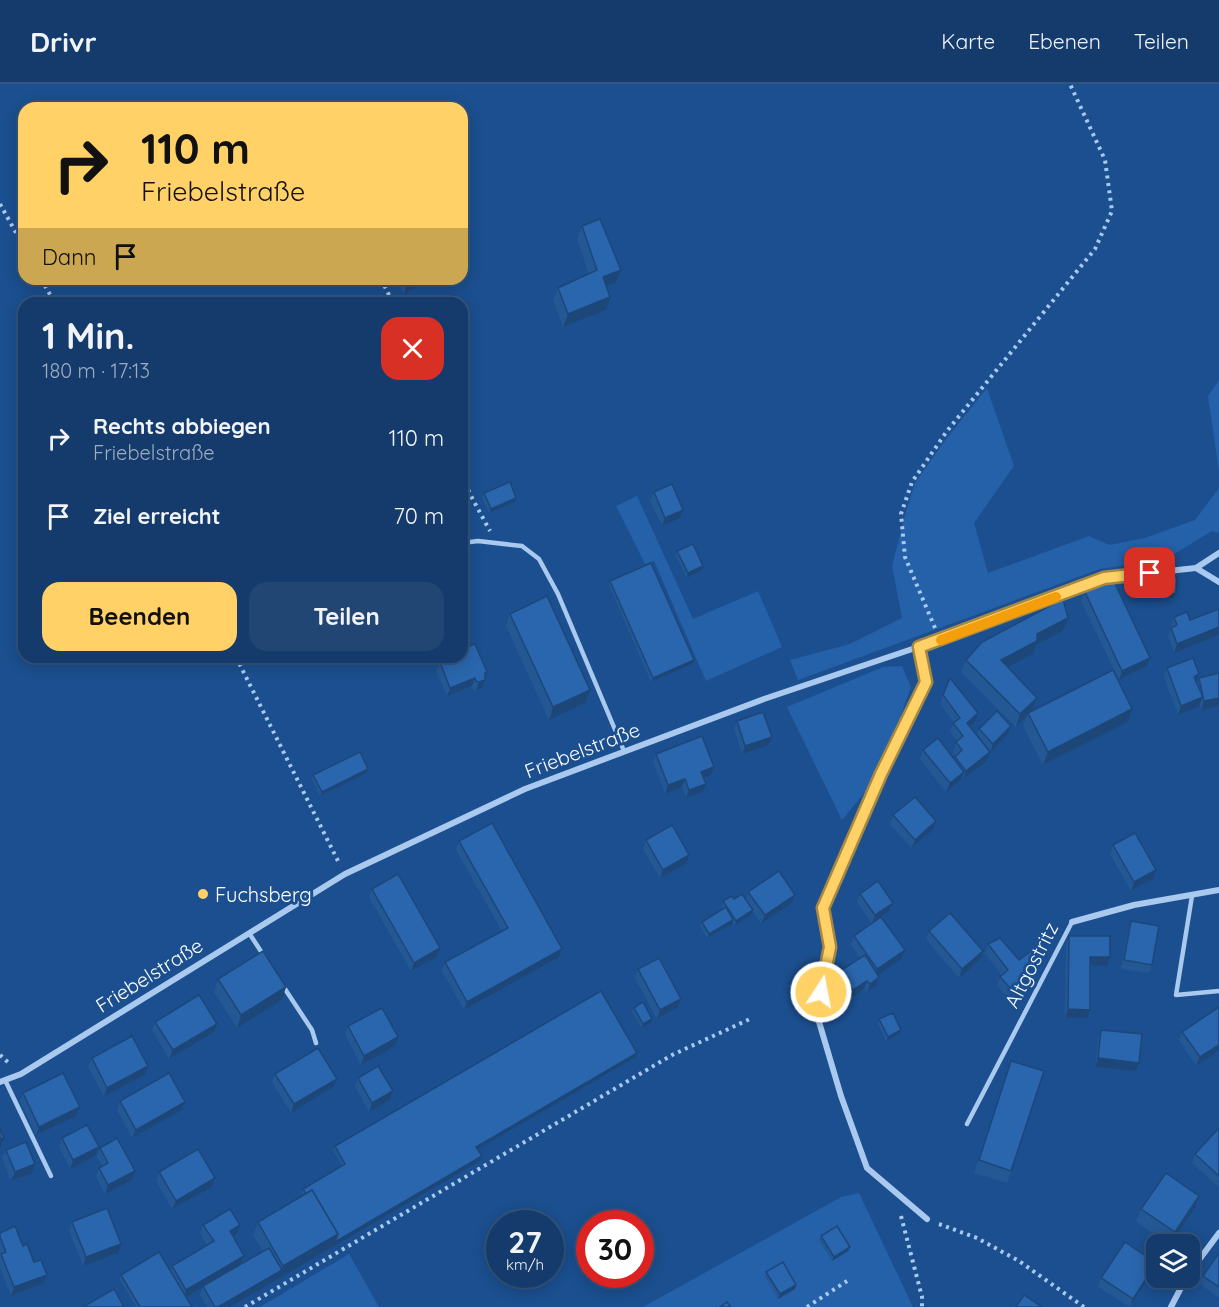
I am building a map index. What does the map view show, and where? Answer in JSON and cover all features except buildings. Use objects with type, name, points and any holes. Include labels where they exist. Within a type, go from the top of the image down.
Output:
[{"type":"street","name":"Friebelstraße","points":[[3,1081],[21,1074],[345,874],[525,789],[764,699],[939,640],[1104,578],[1196,568],[1219,553]]},
{"type":"street","points":[[1196,568],[1219,582]]},
{"type":"street","points":[[919,647],[926,682],[881,774],[823,908],[830,947],[817,1015],[841,1096],[867,1168],[927,1219]]},
{"type":"street","name":"Altgostritz","points":[[1072,922],[1134,905],[1219,890]]},
{"type":"street","points":[[1200,1259],[1219,1233]]},
{"type":"street","points":[[1171,1307],[1181,1288]]},
{"type":"lane","points":[[468,542],[496,542],[522,546],[540,559],[558,594],[624,751]]},
{"type":"lane","points":[[1192,896],[1176,995],[1219,991]]},
{"type":"lane","name":"Altgostritz","points":[[967,1124],[1072,922]]},
{"type":"lane","points":[[249,933],[268,962]]},
{"type":"lane","points":[[280,981],[312,1030],[316,1043]]},
{"type":"lane","points":[[3,1081],[51,1176]]},
{"type":"path","points":[[939,640],[905,557],[901,514],[912,482],[953,423],[1095,249],[1112,211],[1105,160],[1070,84]]},
{"type":"path","points":[[0,204],[18,236]]},
{"type":"path","points":[[468,489],[496,542]]},
{"type":"path","points":[[239,663],[345,874]]},
{"type":"path","points":[[245,1307],[672,1055],[750,1019]]},
{"type":"path","points":[[895,1192],[922,1297],[922,1307]]},
{"type":"path","points":[[927,1219],[977,1238],[1019,1261],[1084,1307]]},
{"type":"path","points":[[807,1307],[847,1281]]},
{"type":"shaded area","points":[[1219,380],[1219,471],[1208,396]]},
{"type":"shaded area","points":[[987,388],[1014,466],[974,523],[988,573],[1089,536],[1110,545],[1145,538],[1195,520],[1219,488],[1219,533],[1212,531],[1166,559],[1100,569],[798,680],[790,660],[850,644],[902,618],[892,566],[915,483],[946,439]]},
{"type":"shaded area","points":[[637,496],[693,619],[758,591],[782,647],[706,681],[654,561],[645,564],[616,506]]},
{"type":"shaded area","points":[[902,666],[911,687],[881,773],[842,820],[787,707],[883,667]]},
{"type":"shaded area","points":[[859,1193],[913,1307],[643,1307],[841,1197]]},
{"type":"shaded area","points":[[349,1254],[379,1307],[260,1307]]},
{"type":"slow traffic","points":[[941,640],[1056,597]]},
{"type":"place","name":"Fuchsberg","points":[[203,894]]},
{"type":"route","points":[[821,992],[830,947],[823,908],[881,774],[926,682],[919,647],[1104,578],[1150,573]]}]
